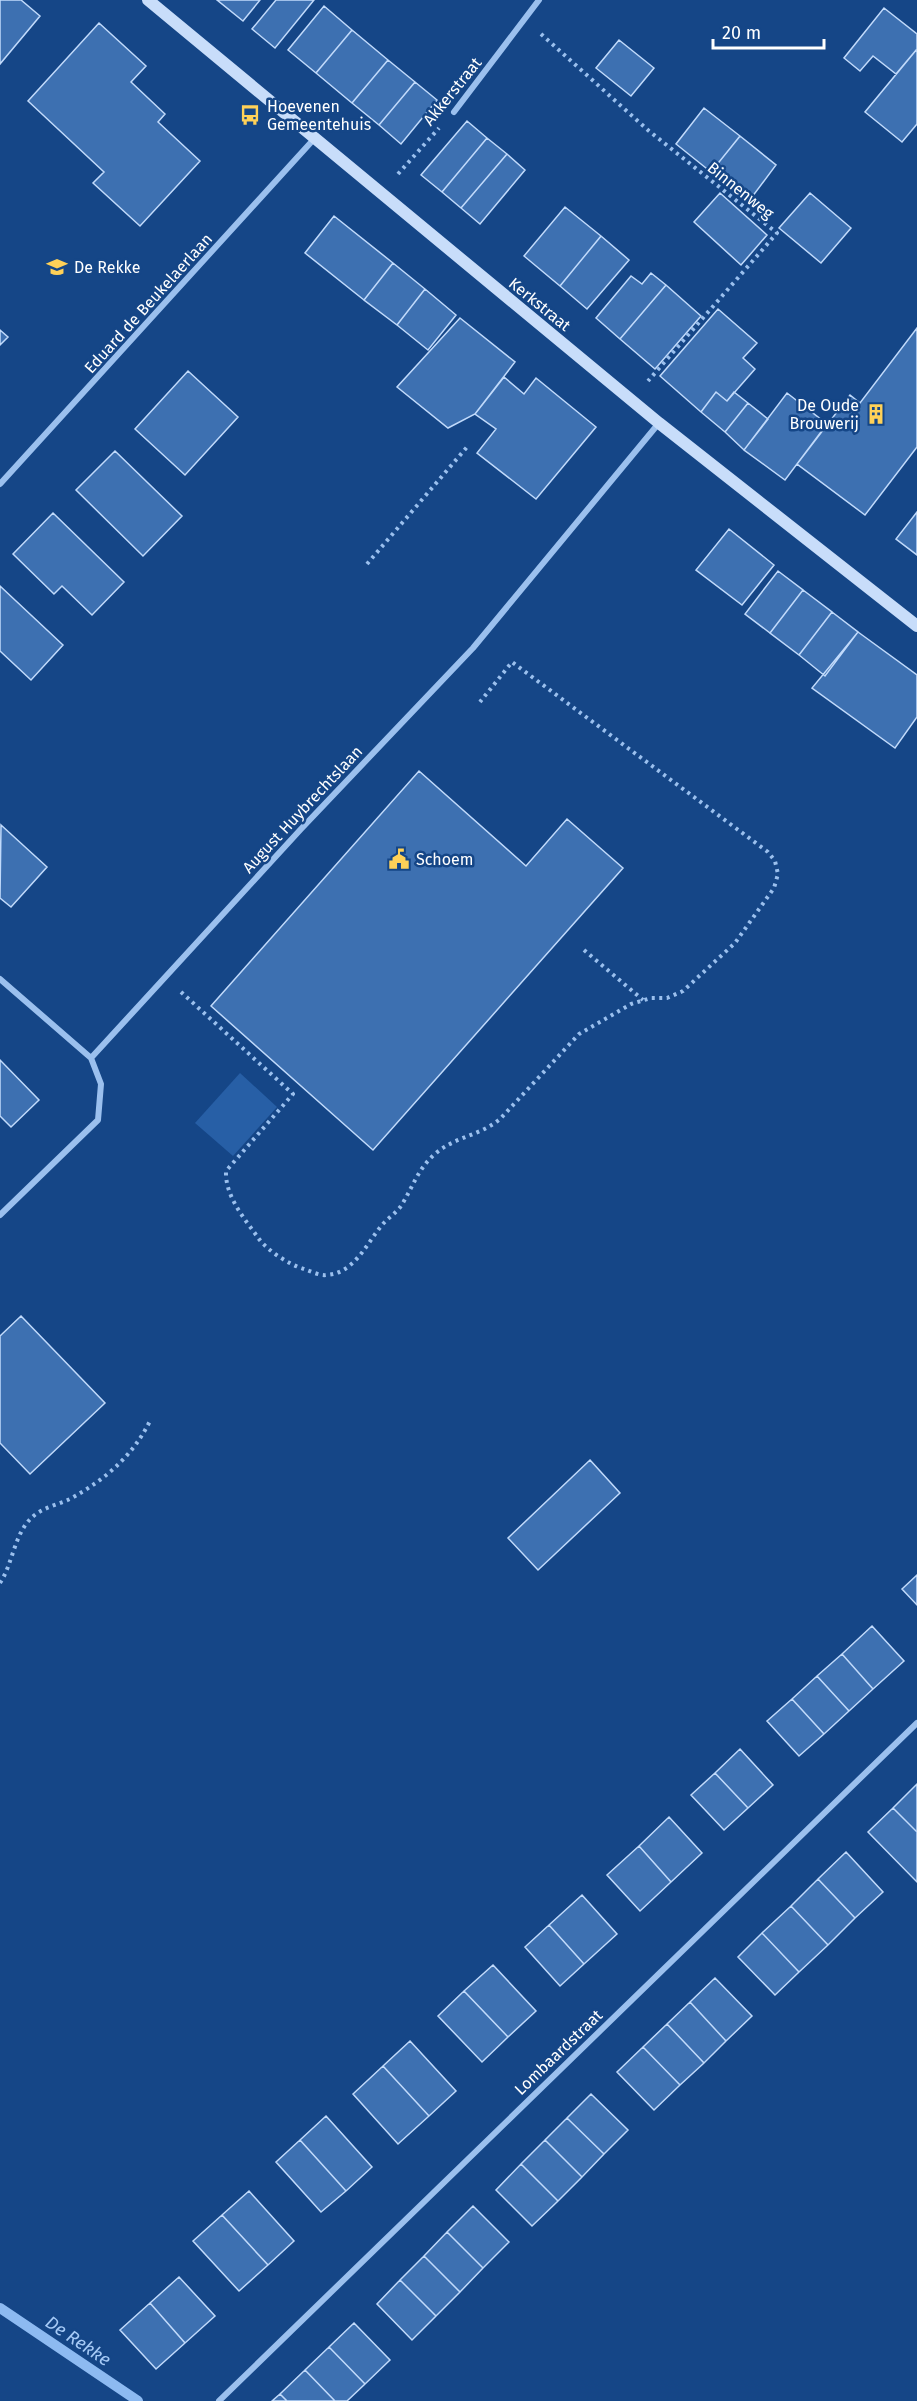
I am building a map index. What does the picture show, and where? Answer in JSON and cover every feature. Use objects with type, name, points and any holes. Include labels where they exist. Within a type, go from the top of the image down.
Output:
[{"type":"main road","name":"Kerkstraat","points":[[148,0],[659,423],[917,626]]},
{"type":"street","name":"Akkerstraat","points":[[454,112],[539,0]]},
{"type":"street","name":"Eduard de Beukelaerlaan","points":[[0,484],[314,139]]},
{"type":"street","name":"August Huybrechtslaan","points":[[91,1058],[164,976],[473,648],[659,423]]},
{"type":"street","points":[[0,979],[91,1058],[101,1084],[98,1120],[0,1215]]},
{"type":"street","name":"Lombaardstraat","points":[[219,2401],[917,1723]]},
{"type":"path","name":"Binnenweg","points":[[524,20],[650,131],[777,234],[631,400]]},
{"type":"path","name":"Akkerstraat","points":[[380,194],[454,112]]},
{"type":"path","points":[[367,564],[467,447]]},
{"type":"path","points":[[164,976],[293,1094],[226,1171],[225,1183],[237,1208],[264,1244],[297,1267],[326,1275],[348,1266],[364,1251],[382,1225],[400,1207],[418,1172],[436,1153],[461,1137],[488,1129],[579,1034],[613,1012],[643,1000],[667,998],[683,991],[735,944],[771,896],[778,874],[775,861],[768,852],[512,662],[480,702]]},
{"type":"path","points":[[584,950],[643,1000]]},
{"type":"path","points":[[0,1583],[24,1527],[36,1514],[70,1499],[106,1477],[129,1456],[151,1419]]},
{"type":"shaded area","points":[[240,1073],[277,1107],[233,1156],[195,1123]]},
{"type":"building","points":[[0,0],[21,0],[40,16],[0,64]]},
{"type":"building","points":[[217,0],[260,0],[243,21]]},
{"type":"building","points":[[276,0],[314,0],[275,48],[252,29]]},
{"type":"building","points":[[324,6],[352,30],[316,73],[288,50]]},
{"type":"building","points":[[884,8],[917,34],[917,49],[896,74],[873,56],[860,71],[844,58]]},
{"type":"building","points":[[99,23],[146,66],[131,82],[165,114],[158,122],[200,161],[140,226],[93,183],[104,172],[28,101]]},
{"type":"building","points":[[352,30],[388,60],[352,103],[316,73]]},
{"type":"building","points":[[619,40],[654,68],[631,96],[596,68]]},
{"type":"building","points":[[917,49],[917,124],[902,142],[865,112]]},
{"type":"building","points":[[388,60],[415,82],[379,125],[352,103]]},
{"type":"building","points":[[415,82],[437,100],[401,144],[379,125]]},
{"type":"building","points":[[704,108],[740,136],[711,172],[676,144]]},
{"type":"building","points":[[467,121],[487,138],[442,192],[421,175]]},
{"type":"building","points":[[740,136],[776,165],[749,201],[711,172]]},
{"type":"building","points":[[487,138],[507,154],[461,208],[442,192]]},
{"type":"building","points":[[507,154],[525,170],[480,224],[461,208]]},
{"type":"building","points":[[720,193],[767,235],[741,265],[694,222]]},
{"type":"building","points":[[810,193],[851,228],[821,263],[779,228]]},
{"type":"building","points":[[565,207],[601,236],[560,286],[524,256]]},
{"type":"building","points":[[334,216],[393,263],[364,300],[305,253]]},
{"type":"building","points":[[601,236],[629,260],[587,309],[560,286]]},
{"type":"building","points":[[393,263],[425,289],[397,325],[364,300]]},
{"type":"building","points":[[651,273],[666,285],[620,339],[596,318],[631,276],[642,284]]},
{"type":"building","points":[[666,285],[701,316],[655,369],[620,339]]},
{"type":"building","points":[[425,289],[456,315],[428,350],[397,325]]},
{"type":"building","points":[[718,309],[757,343],[743,358],[755,369],[727,401],[716,392],[701,412],[660,376]]},
{"type":"building","points":[[460,318],[515,362],[475,414],[448,428],[397,387]]},
{"type":"building","name":"De Oude Brouwerij","points":[[917,328],[917,447],[865,515],[797,464],[850,395],[860,403]]},
{"type":"building","points":[[0,330],[8,337],[0,345]]},
{"type":"building","points":[[188,371],[238,417],[185,475],[135,429]]},
{"type":"building","points":[[504,377],[524,394],[536,378],[596,427],[536,499],[477,453],[496,429],[475,414]]},
{"type":"building","points":[[716,392],[727,401],[734,392],[748,403],[725,432],[701,412]]},
{"type":"building","points":[[787,393],[827,424],[785,480],[744,450]]},
{"type":"building","points":[[748,403],[768,419],[744,450],[725,432]]},
{"type":"building","points":[[115,451],[182,516],[143,556],[76,490]]},
{"type":"building","points":[[917,512],[917,555],[896,539]]},
{"type":"building","points":[[53,513],[124,582],[92,615],[62,586],[54,594],[13,554]]},
{"type":"building","points":[[729,529],[774,565],[742,605],[696,570]]},
{"type":"building","points":[[778,571],[803,590],[770,633],[745,614]]},
{"type":"building","points":[[0,586],[63,645],[31,680],[0,651]]},
{"type":"building","points":[[803,590],[832,612],[799,655],[770,633]]},
{"type":"building","points":[[832,612],[858,632],[825,676],[799,655]]},
{"type":"building","points":[[858,632],[917,675],[917,717],[895,748],[812,688]]},
{"type":"building","name":"Schoem","points":[[419,771],[526,866],[567,819],[623,868],[373,1150],[211,1006]]},
{"type":"building","points":[[1,825],[47,867],[11,907],[0,898]]},
{"type":"building","points":[[0,1060],[39,1100],[11,1127],[0,1116]]},
{"type":"building","points":[[21,1316],[105,1403],[30,1474],[0,1443],[0,1336]]},
{"type":"building","points":[[590,1460],[620,1493],[538,1570],[508,1538]]},
{"type":"building","points":[[917,1575],[917,1605],[902,1589]]},
{"type":"building","points":[[872,1626],[904,1661],[873,1689],[842,1654]]},
{"type":"building","points":[[842,1654],[873,1689],[849,1711],[817,1676]]},
{"type":"building","points":[[817,1676],[849,1711],[824,1734],[792,1699]]},
{"type":"building","points":[[792,1699],[824,1734],[799,1756],[767,1721]]},
{"type":"building","points":[[740,1749],[773,1785],[748,1808],[715,1773]]},
{"type":"building","points":[[715,1773],[748,1808],[724,1830],[691,1795]]},
{"type":"building","points":[[917,1784],[917,1832],[893,1808]]},
{"type":"building","points":[[893,1808],[917,1832],[917,1882],[868,1832]]},
{"type":"building","points":[[669,1817],[702,1853],[671,1882],[639,1846]]},
{"type":"building","points":[[639,1846],[671,1882],[640,1911],[607,1875]]},
{"type":"building","points":[[846,1852],[883,1892],[855,1918],[818,1879]]},
{"type":"building","points":[[818,1879],[855,1918],[828,1945],[791,1906]]},
{"type":"building","points":[[582,1895],[617,1934],[584,1964],[549,1925]]},
{"type":"building","points":[[791,1906],[828,1945],[799,1972],[762,1933]]},
{"type":"building","points":[[549,1925],[584,1964],[560,1986],[525,1947]]},
{"type":"building","points":[[762,1933],[799,1972],[775,1995],[738,1957]]},
{"type":"building","points":[[493,1965],[536,2011],[508,2037],[464,1991]]},
{"type":"building","points":[[715,1978],[752,2016],[726,2041],[690,2002]]},
{"type":"building","points":[[464,1991],[508,2037],[482,2062],[438,2016]]},
{"type":"building","points":[[690,2002],[726,2041],[704,2063],[667,2024]]},
{"type":"building","points":[[667,2024],[704,2063],[680,2085],[643,2047]]},
{"type":"building","points":[[410,2041],[456,2091],[429,2116],[383,2066]]},
{"type":"building","points":[[643,2047],[680,2085],[654,2110],[617,2072]]},
{"type":"building","points":[[383,2066],[429,2116],[398,2144],[353,2094]]},
{"type":"building","points":[[591,2094],[628,2130],[604,2154],[567,2118]]},
{"type":"building","points":[[326,2116],[372,2167],[346,2191],[300,2140]]},
{"type":"building","points":[[567,2118],[604,2154],[582,2177],[545,2140]]},
{"type":"building","points":[[300,2140],[346,2191],[321,2212],[276,2162]]},
{"type":"building","points":[[545,2140],[582,2177],[558,2201],[521,2164]]},
{"type":"building","points":[[521,2164],[558,2201],[532,2226],[496,2190]]},
{"type":"building","points":[[249,2191],[294,2241],[268,2265],[222,2215]]},
{"type":"building","points":[[473,2206],[509,2242],[483,2268],[447,2232]]},
{"type":"building","points":[[222,2215],[268,2265],[239,2291],[193,2241]]},
{"type":"building","points":[[447,2232],[483,2268],[460,2292],[424,2256]]},
{"type":"building","points":[[424,2256],[460,2292],[436,2316],[400,2280]]},
{"type":"building","points":[[179,2277],[215,2316],[185,2343],[150,2303]]},
{"type":"building","points":[[400,2280],[436,2316],[412,2340],[377,2304]]},
{"type":"building","points":[[150,2303],[185,2343],[156,2369],[120,2330]]},
{"type":"building","points":[[354,2323],[390,2360],[365,2384],[329,2347]]},
{"type":"building","points":[[329,2347],[365,2384],[347,2401],[335,2401],[305,2370]]},
{"type":"building","points":[[305,2370],[335,2401],[287,2401],[280,2394]]},
{"type":"building","points":[[280,2394],[287,2401],[272,2401]]},
{"type":"waterway","name":"De Rekke","points":[[0,2308],[138,2401]]},
{"type":"place","name":"Hoevenen Gemeentehuis","points":[[250,115]]},
{"type":"place","name":"De Rekke","points":[[57,267]]},
{"type":"place","name":"De Oude Brouwerij","points":[[876,414]]},
{"type":"place","name":"Schoem","points":[[399,859]]}]
